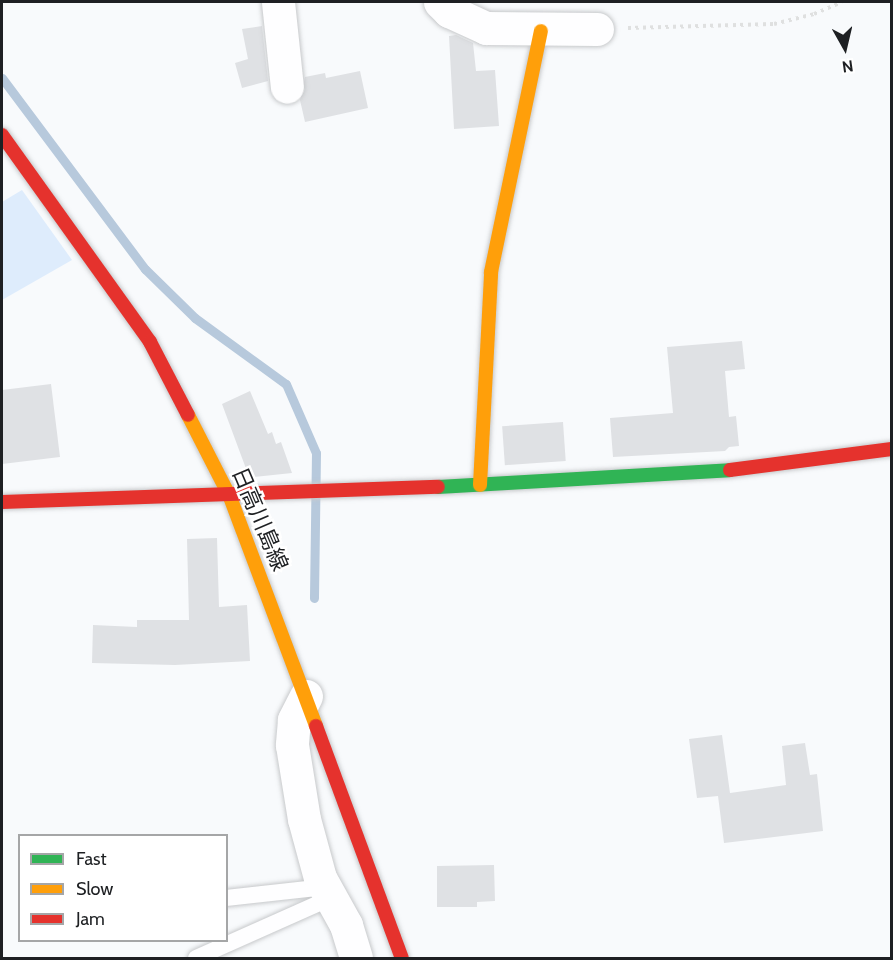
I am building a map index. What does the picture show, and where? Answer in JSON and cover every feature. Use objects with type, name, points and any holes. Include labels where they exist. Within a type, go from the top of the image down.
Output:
[{"type":"street","points":[[278,2],[287,87]]},
{"type":"street","points":[[440,2],[449,11],[486,28],[541,31],[597,29]]},
{"type":"street","points":[[480,485],[491,272],[541,31]]},
{"type":"street","name":"日高川島線","points":[[2,135],[150,342],[230,497],[402,958]]},
{"type":"street","points":[[2,501],[230,497],[480,485],[727,470],[891,449]]},
{"type":"street","points":[[306,696],[294,720],[292,745],[304,819],[328,892],[346,925],[356,958]]},
{"type":"lane","points":[[228,898],[328,892]]},
{"type":"lane","points":[[196,958],[328,892]]},
{"type":"path","points":[[597,29],[774,24],[814,14],[842,2]]},
{"type":"shaded area","points":[[22,190],[72,260],[2,300],[2,202]]},
{"type":"building","points":[[262,26],[268,81],[242,88],[235,63],[248,59],[242,29]]},
{"type":"building","points":[[456,35],[473,43],[476,71],[495,70],[499,126],[454,129],[449,36]]},
{"type":"building","points":[[360,71],[368,108],[305,122],[300,100],[305,77],[325,73],[326,78]]},
{"type":"building","points":[[742,341],[745,369],[725,371],[729,417],[736,416],[739,446],[729,447],[725,451],[613,457],[610,418],[673,413],[667,347]]},
{"type":"building","points":[[51,384],[60,457],[2,464],[2,390]]},
{"type":"building","points":[[250,391],[268,434],[272,432],[276,444],[281,442],[292,473],[254,477],[252,472],[248,474],[222,404]]},
{"type":"building","points":[[563,422],[566,461],[505,465],[502,426]]},
{"type":"building","points":[[217,538],[219,607],[247,605],[250,661],[175,665],[92,663],[93,625],[137,627],[137,620],[189,620],[187,539]]},
{"type":"building","points":[[722,735],[730,793],[786,785],[782,746],[805,743],[810,775],[817,774],[823,831],[724,843],[718,796],[697,798],[689,739]]},
{"type":"building","points":[[494,865],[495,901],[477,902],[477,907],[437,907],[437,866]]},
{"type":"waterway","points":[[2,78],[145,269],[195,318],[286,384],[316,453],[314,598]]},
{"type":"traffic: fast","points":[[438,487],[730,470]]},
{"type":"traffic: slow","points":[[480,485],[491,272],[541,31]]},
{"type":"traffic: slow","points":[[188,415],[230,497],[316,726]]},
{"type":"traffic: jam","points":[[2,135],[150,342],[188,415]]},
{"type":"traffic: jam","points":[[730,470],[892,449]]},
{"type":"traffic: jam","points":[[2,502],[438,487]]},
{"type":"traffic: jam","points":[[316,726],[402,958]]}]
